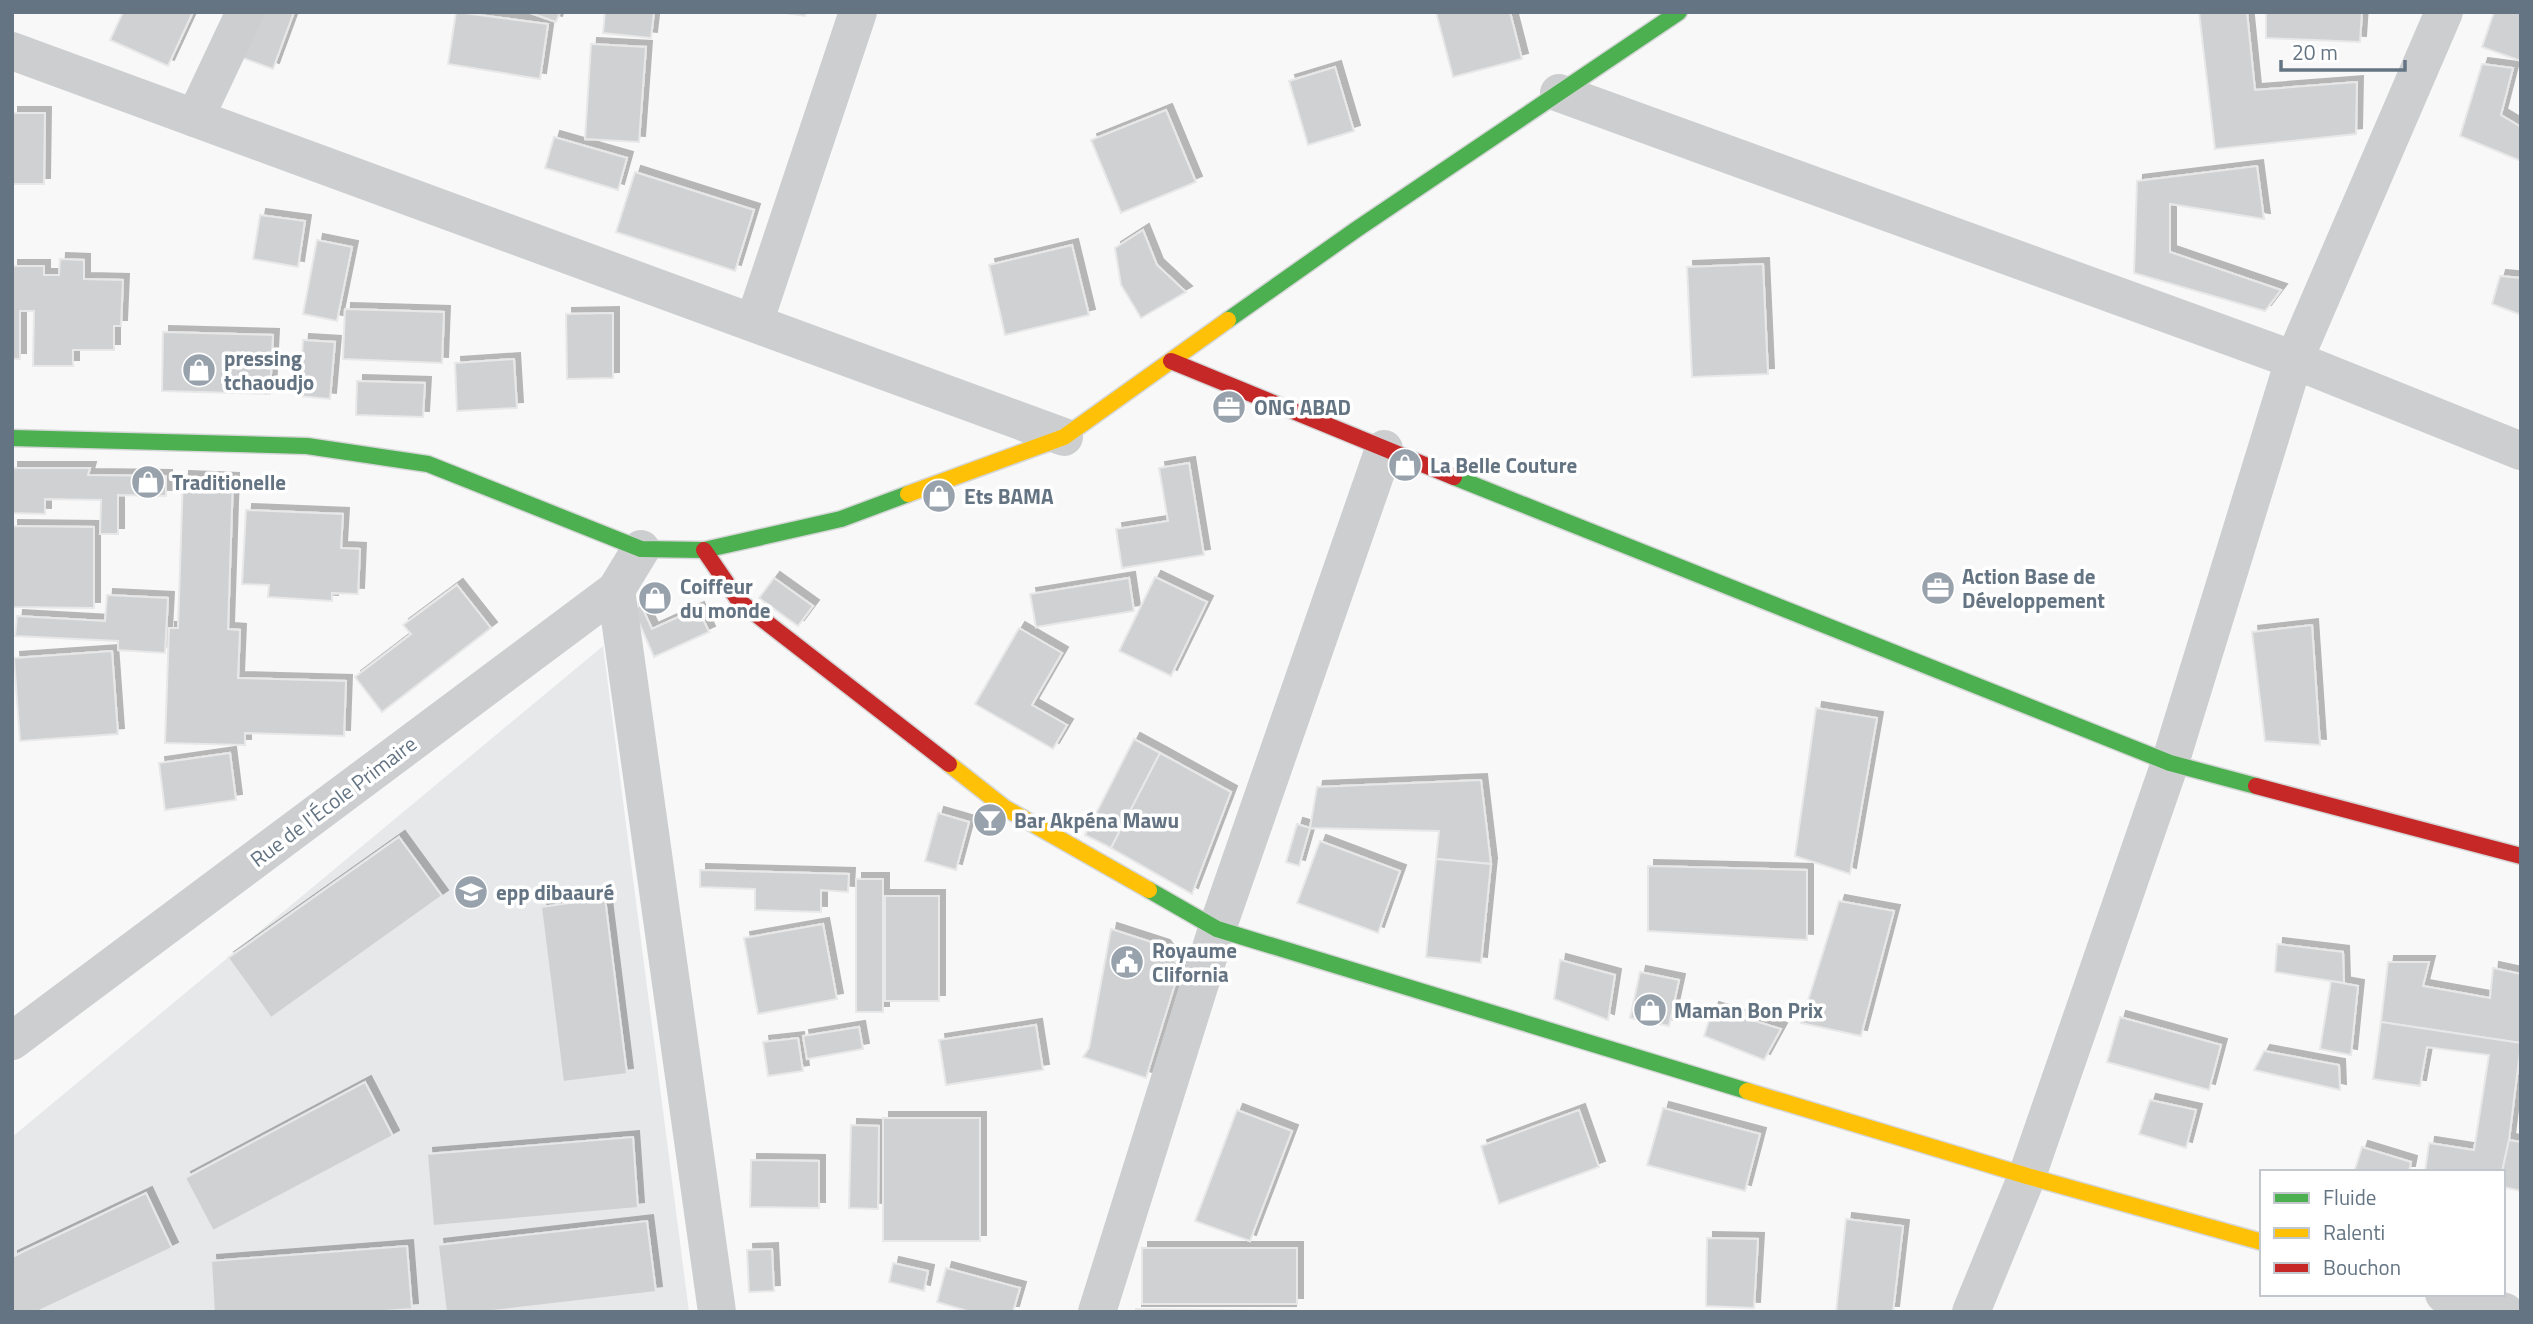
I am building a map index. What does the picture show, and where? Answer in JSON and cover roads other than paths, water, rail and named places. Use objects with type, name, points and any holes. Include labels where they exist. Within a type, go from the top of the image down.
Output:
[{"type":"street","points":[[195,118],[246,12]]},
{"type":"street","points":[[754,323],[858,12]]},
{"type":"street","points":[[12,438],[307,446],[428,464],[641,549],[704,550],[841,519],[1063,437],[1357,229],[1679,12]]},
{"type":"street","points":[[1971,1312],[2027,1175],[2169,763],[2294,360],[2444,12]]},
{"type":"street","points":[[12,51],[1063,437]]},
{"type":"street","points":[[1559,93],[2294,360],[2521,451]]},
{"type":"street","points":[[1171,361],[2169,763],[2521,856]]},
{"type":"street","points":[[1097,1312],[1217,929],[1384,449]]},
{"type":"street","name":"Rue de l'École Primaire","points":[[12,1041],[615,590],[641,549]]},
{"type":"street","points":[[704,550],[739,601],[1005,808],[1217,929],[2027,1175],[2260,1241]]},
{"type":"street","points":[[615,590],[717,1312]]},
{"type":"street","points":[[2451,1296],[2505,1312]]},
{"type":"place","name":"pressing tchaoudjo","points":[[199,370]]},
{"type":"place","name":"ONG ABAD","points":[[1229,407]]},
{"type":"place","name":"La Belle Couture","points":[[1405,465]]},
{"type":"place","name":"Traditionelle","points":[[148,482]]},
{"type":"place","name":"Ets BAMA","points":[[939,496]]},
{"type":"place","name":"Action Base de Développement","points":[[1938,588]]},
{"type":"place","name":"Coiffeur du monde","points":[[655,598]]},
{"type":"place","name":"Bar Akpéna Mawu","points":[[990,820]]},
{"type":"place","name":"epp dibaauré","points":[[471,892]]},
{"type":"place","name":"Royaume Clifornia","points":[[1127,962]]},
{"type":"place","name":"Maman Bon Prix","points":[[1650,1010]]}]
